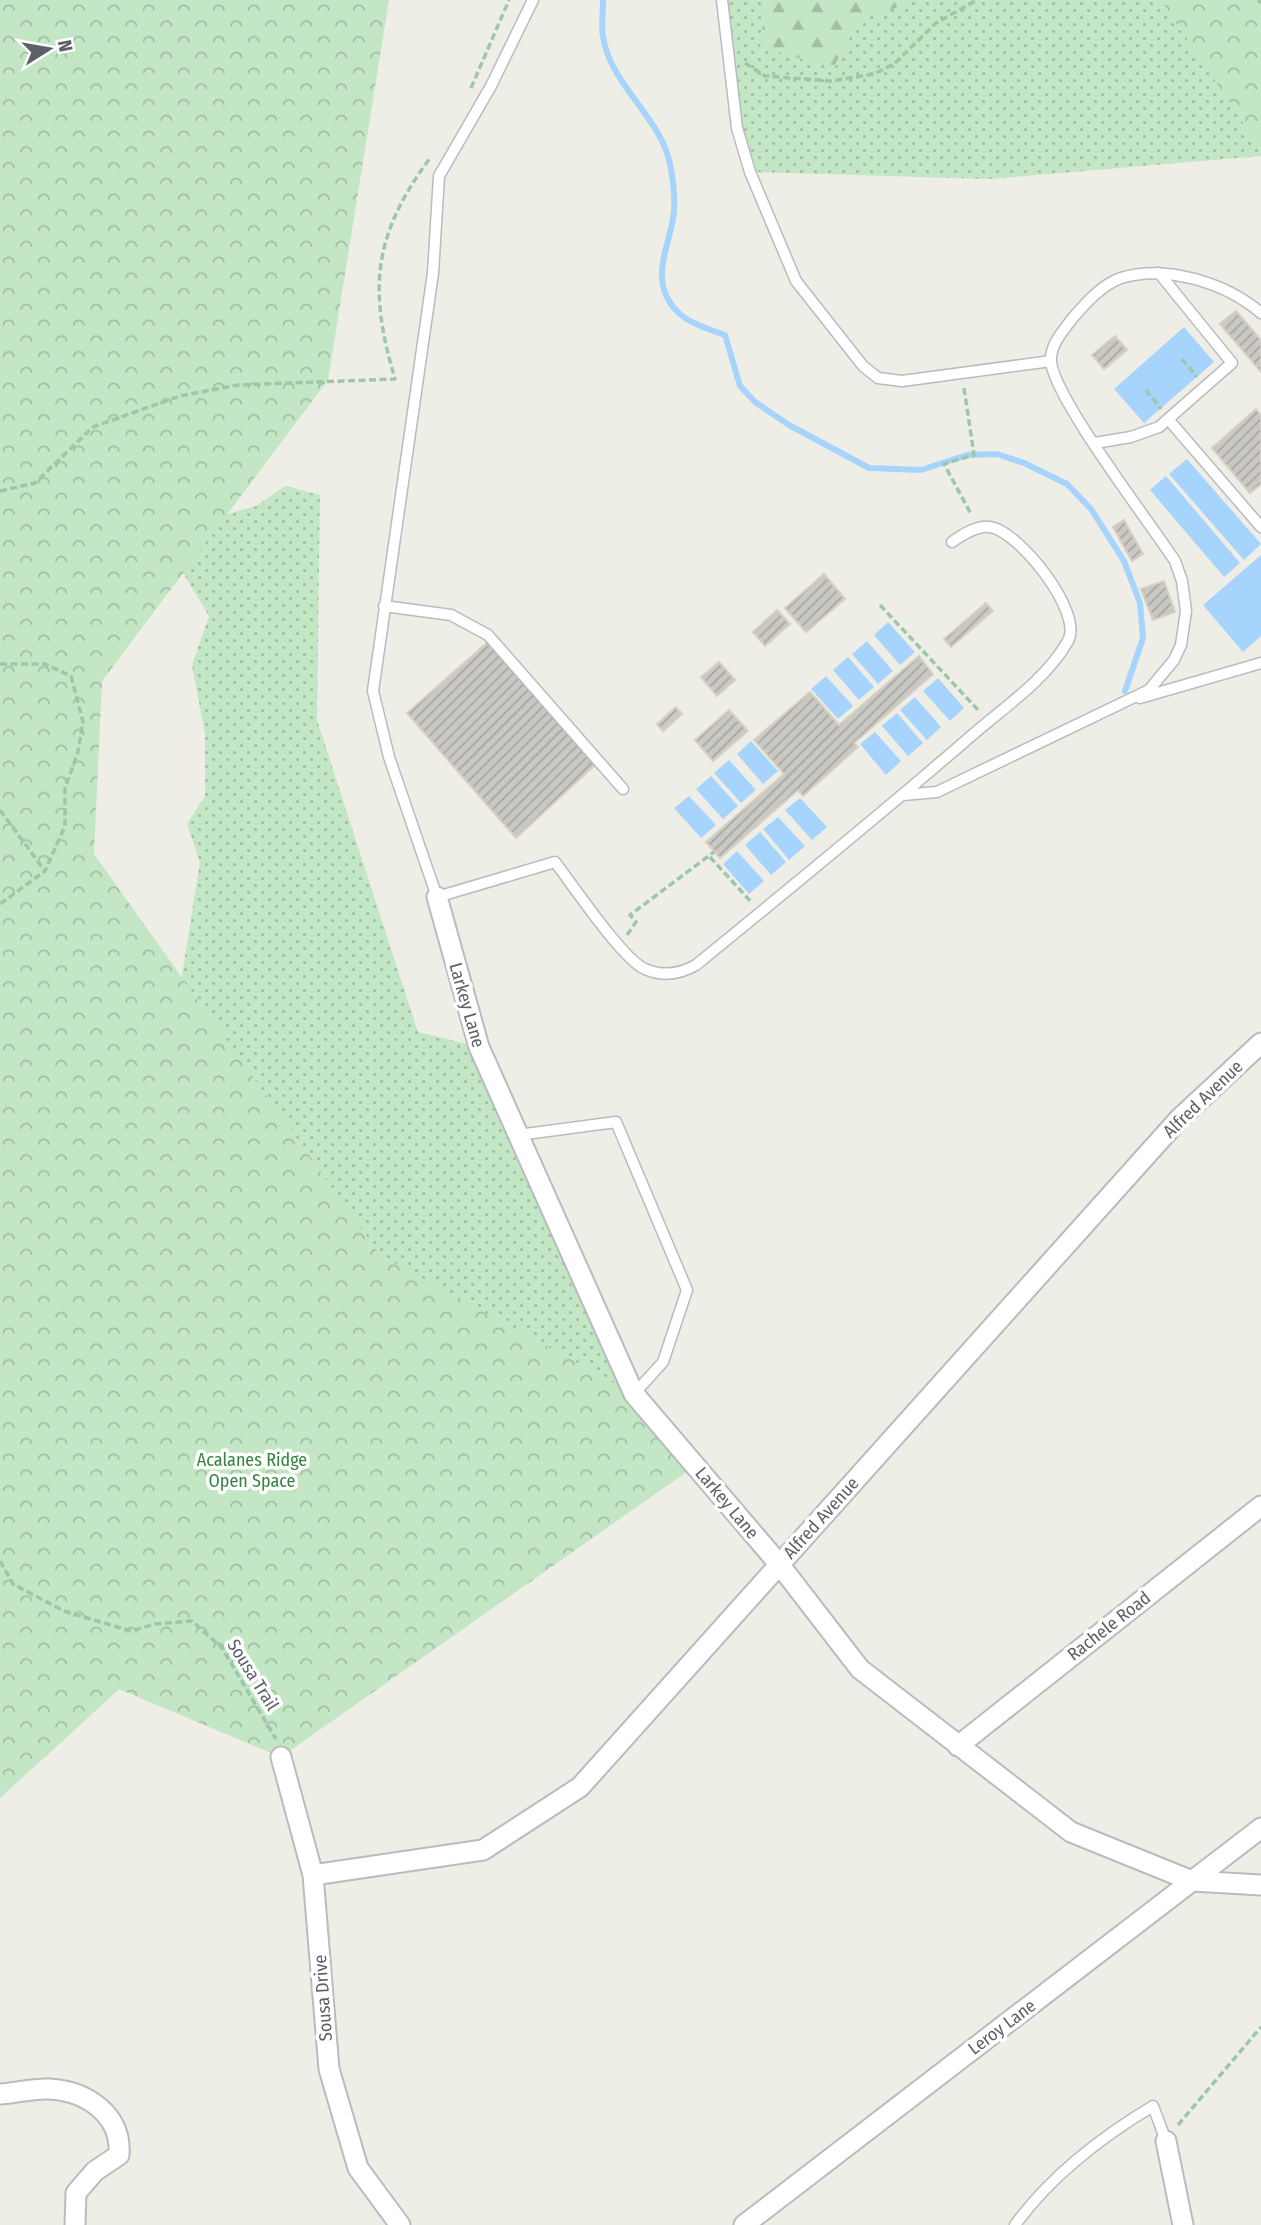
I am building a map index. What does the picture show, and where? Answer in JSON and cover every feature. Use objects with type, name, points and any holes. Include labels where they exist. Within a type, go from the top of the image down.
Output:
[{"type":"street","name":"Larkey Lane","points":[[437,897],[479,1047],[634,1394],[779,1564],[860,1669],[1071,1832],[1192,1881],[1261,1885]]},
{"type":"street","name":"Alfred Avenue","points":[[313,1875],[484,1850],[580,1787],[1178,1119],[1261,1043]]},
{"type":"street","name":"Rachele Road","points":[[958,1746],[1261,1506]]},
{"type":"street","name":"Sousa Drive","points":[[281,1757],[313,1875],[329,2069],[358,2168],[400,2225]]},
{"type":"street","name":"Leroy Lane","points":[[744,2225],[1261,1828]]},
{"type":"street","points":[[0,2094],[49,2089],[86,2098],[111,2115],[120,2137],[119,2155],[95,2171],[76,2193],[75,2225]]},
{"type":"street","points":[[1166,2141],[1182,2225]]},
{"type":"lane","points":[[533,0],[530,11],[491,86],[439,176],[433,273],[373,691],[389,757],[437,897],[555,862],[620,945],[643,969],[679,974],[696,965],[903,795],[988,721],[1052,665],[1070,638],[1070,621],[1065,604],[1019,543],[1005,532],[988,527],[967,532],[951,542]]},
{"type":"lane","points":[[722,0],[737,128],[750,173],[796,281],[863,366],[878,378],[902,381],[1051,361]]},
{"type":"lane","points":[[1096,443],[1131,437],[1159,428],[1232,363],[1159,273]]},
{"type":"lane","points":[[903,795],[937,792],[1149,690],[1174,660],[1181,645],[1186,611],[1182,581],[1175,561],[1067,403],[1051,361],[1058,337],[1093,296],[1118,279],[1159,273],[1203,282],[1242,297],[1261,313]]},
{"type":"lane","points":[[1168,419],[1261,527]]},
{"type":"lane","points":[[384,606],[450,615],[488,635],[623,789]]},
{"type":"lane","points":[[1127,701],[1261,663]]},
{"type":"lane","points":[[518,1135],[616,1122],[687,1290],[663,1362],[634,1394]]},
{"type":"lane","points":[[1015,2225],[1026,2209],[1096,2145],[1153,2106],[1166,2141]]},
{"type":"path","points":[[741,61],[765,76],[831,81],[874,74],[894,64],[936,23],[977,0]]},
{"type":"path","points":[[1182,359],[1205,386]]},
{"type":"path","points":[[961,372],[974,455],[944,464],[979,529]]},
{"type":"path","points":[[0,491],[35,483],[93,427],[180,396],[239,385],[395,379]]},
{"type":"path","points":[[1146,390],[1168,419]]},
{"type":"path","points":[[880,605],[988,721]]},
{"type":"path","points":[[0,664],[45,664],[71,676],[83,722],[78,752],[65,788],[65,826],[45,871],[0,904]]},
{"type":"path","points":[[0,810],[45,871]]},
{"type":"path","points":[[620,945],[636,922],[630,915],[714,852]]},
{"type":"path","points":[[710,856],[760,913]]},
{"type":"path","name":"Sousa Trail","points":[[0,1561],[13,1584],[64,1611],[131,1631],[155,1624],[192,1621],[222,1648],[281,1748],[281,1757]]},
{"type":"path","points":[[1166,2141],[1261,2027]]},
{"type":"green space","name":"Acalanes Ridge Open Space","points":[[0,0],[389,0],[328,380],[102,681],[94,854],[380,1255],[634,1394],[695,1466],[281,1757],[119,1689],[0,1798]]},
{"type":"green space","points":[[722,0],[766,0],[761,47],[904,5],[903,0],[1261,0],[1242,121],[1261,150],[1261,156],[989,179],[750,172],[737,128]]},
{"type":"green space","points":[[766,0],[903,0],[905,5],[860,19],[833,68],[760,47]]},
{"type":"green space","points":[[1161,0],[1261,0],[1261,150]]},
{"type":"green space","points":[[285,486],[320,495],[317,720],[418,1032],[479,1047],[634,1394],[281,1757],[119,1689],[43,1759],[132,1288],[200,862],[187,824],[205,796],[205,734],[192,665],[209,616],[159,533],[256,506]]},
{"type":"water","points":[[1184,327],[1214,362],[1144,423],[1114,389]]},
{"type":"water","points":[[1187,459],[1261,544],[1244,560],[1169,474]]},
{"type":"water","points":[[1166,476],[1240,563],[1224,577],[1150,490]]},
{"type":"water","points":[[1261,555],[1261,636],[1243,652],[1203,605]]},
{"type":"water","points":[[888,622],[915,652],[900,665],[874,635]]},
{"type":"water","points":[[867,641],[893,671],[878,684],[852,654]]},
{"type":"water","points":[[848,657],[874,687],[859,700],[833,670]]},
{"type":"water","points":[[826,676],[853,706],[838,719],[811,689]]},
{"type":"water","points":[[938,678],[964,708],[950,721],[923,691]]},
{"type":"water","points":[[915,697],[941,727],[927,740],[900,710]]},
{"type":"water","points":[[897,713],[923,743],[908,756],[882,726]]},
{"type":"water","points":[[875,732],[901,761],[886,775],[860,744]]},
{"type":"water","points":[[751,741],[778,771],[763,784],[737,754]]},
{"type":"water","points":[[729,760],[756,790],[741,803],[714,773]]},
{"type":"water","points":[[711,776],[738,806],[723,819],[696,789]]},
{"type":"water","points":[[689,796],[716,825],[701,838],[674,808]]},
{"type":"water","points":[[800,798],[827,827],[812,840],[785,810]]},
{"type":"water","points":[[778,817],[805,846],[789,860],[763,829]]},
{"type":"water","points":[[760,832],[786,862],[771,875],[745,845]]},
{"type":"water","points":[[737,851],[764,881],[749,894],[723,864]]},
{"type":"building","points":[[1236,311],[1261,340],[1261,372],[1220,324]]},
{"type":"building","points":[[1115,336],[1127,350],[1104,369],[1092,355]]},
{"type":"building","points":[[1256,409],[1261,416],[1261,484],[1250,493],[1212,448]]},
{"type":"building","points":[[1124,520],[1143,554],[1132,561],[1113,527]]},
{"type":"building","points":[[824,574],[845,599],[806,632],[785,608]]},
{"type":"building","points":[[1164,581],[1175,612],[1153,620],[1141,589]]},
{"type":"building","points":[[986,603],[993,611],[951,647],[944,639]]},
{"type":"building","points":[[777,610],[790,624],[765,646],[753,632]]},
{"type":"building","points":[[488,642],[595,765],[516,838],[407,713]]},
{"type":"building","points":[[919,656],[933,674],[854,743],[858,747],[803,796],[798,790],[720,858],[706,842],[784,774],[754,740],[810,692],[839,725]]},
{"type":"building","points":[[719,662],[735,680],[717,696],[701,677]]},
{"type":"building","points":[[676,707],[682,714],[663,731],[657,724]]},
{"type":"building","points":[[729,710],[748,731],[713,761],[695,740]]},
{"type":"waterway","points":[[603,0],[602,33],[608,55],[615,71],[656,131],[670,164],[674,211],[662,274],[666,295],[676,311],[699,325],[725,335],[740,386],[755,402],[789,425],[869,468],[921,470],[967,455],[997,454],[1024,463],[1067,484],[1091,509],[1124,561],[1140,603],[1143,638],[1125,691]]}]
